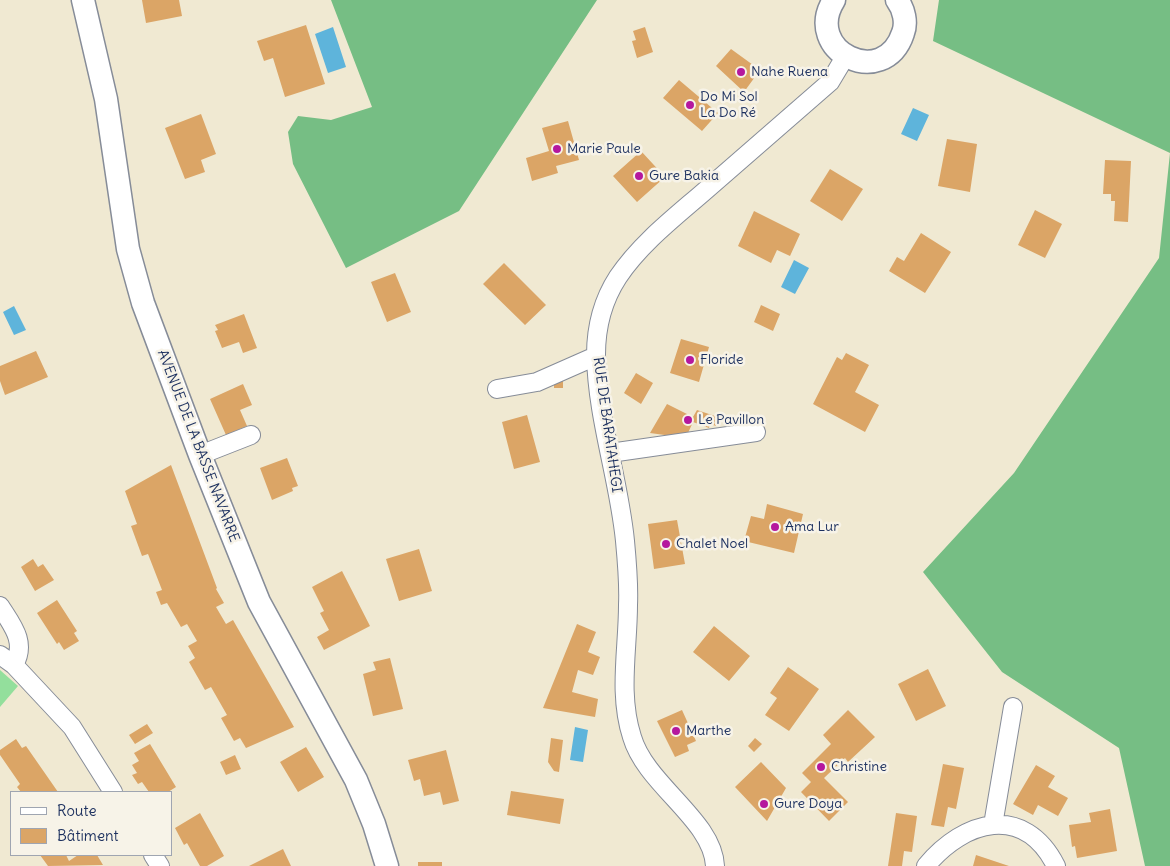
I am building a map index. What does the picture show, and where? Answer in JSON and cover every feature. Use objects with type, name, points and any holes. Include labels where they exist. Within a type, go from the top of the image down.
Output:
[{"type":"street","name":"AVENUE DE LA BASSE NAVARRE","points":[[83,0],[106,99],[128,249],[143,303],[200,455],[259,602],[356,780],[374,824],[387,866]]},
{"type":"street","points":[[825,3],[826,26],[832,44],[845,57],[860,62],[875,61],[888,55],[899,44],[904,30],[904,16],[897,0]]},
{"type":"street","name":"RUE DE BARATAHEGI","points":[[715,866],[710,845],[702,832],[640,758],[627,721],[624,680],[628,576],[625,538],[596,356],[601,315],[607,297],[632,259],[664,227],[830,82],[845,57]]},
{"type":"street","points":[[497,389],[537,382],[596,356]]},
{"type":"street","points":[[610,453],[756,432]]},
{"type":"street","points":[[200,455],[251,435]]},
{"type":"street","points":[[0,606],[15,629],[20,643],[18,658],[7,660]]},
{"type":"street","points":[[7,660],[72,727],[113,791]]},
{"type":"street","points":[[993,825],[1013,707]]},
{"type":"street","points":[[926,866],[946,845],[960,836],[977,827],[1004,824],[1026,832],[1048,851],[1056,866]]},
{"type":"green space","points":[[331,0],[597,0],[459,211],[346,268],[293,164],[288,132],[298,116],[331,120],[372,107]]},
{"type":"green space","points":[[939,0],[1170,0],[1170,153],[933,41]]},
{"type":"green space","points":[[1170,153],[1170,866],[1145,866],[1119,748],[1002,672],[923,572],[1014,473],[1159,258]]},
{"type":"green space","points":[[0,670],[18,686],[0,707]]},
{"type":"water","points":[[333,27],[346,67],[328,73],[315,34]]},
{"type":"water","points":[[913,108],[929,115],[917,141],[901,134]]},
{"type":"water","points":[[794,260],[809,268],[795,294],[781,287]]},
{"type":"water","points":[[14,306],[26,330],[14,335],[3,312]]},
{"type":"water","points":[[575,727],[588,730],[583,762],[570,760]]},
{"type":"building","points":[[142,0],[179,0],[182,16],[146,23]]},
{"type":"building","points":[[306,25],[325,84],[285,97],[273,58],[264,61],[257,41]]},
{"type":"building","points":[[645,27],[653,52],[637,58],[632,41],[636,40],[633,31]]},
{"type":"building","name":"Nahe Ruena","points":[[731,49],[760,70],[744,92],[716,66]]},
{"type":"building","name":"Do Mi Sol La Do Ré","points":[[679,80],[718,113],[702,131],[663,98]]},
{"type":"building","points":[[201,114],[216,154],[201,160],[205,172],[185,179],[165,128]]},
{"type":"building","name":"Marie Paule","points":[[568,121],[579,160],[556,166],[558,173],[532,181],[526,158],[549,151],[542,128]]},
{"type":"building","points":[[947,139],[977,144],[970,192],[938,186]]},
{"type":"building","name":"Gure Bakia","points":[[641,151],[665,177],[637,202],[613,176]]},
{"type":"building","points":[[1105,160],[1131,161],[1128,222],[1114,221],[1115,201],[1111,201],[1111,194],[1103,194]]},
{"type":"building","points":[[830,169],[863,189],[842,221],[810,201]]},
{"type":"building","points":[[1035,210],[1062,224],[1045,258],[1018,245]]},
{"type":"building","points":[[754,211],[800,234],[790,256],[777,250],[771,263],[738,246]]},
{"type":"building","points":[[921,233],[951,252],[925,293],[889,271],[897,257],[904,261]]},
{"type":"building","points":[[504,263],[546,305],[525,325],[483,284]]},
{"type":"building","points":[[395,273],[411,312],[387,322],[371,282]]},
{"type":"building","points":[[761,305],[780,314],[773,331],[754,322]]},
{"type":"building","points":[[244,314],[257,348],[243,353],[239,342],[222,348],[215,331],[218,330],[215,325]]},
{"type":"building","name":"Floride","points":[[681,339],[709,347],[699,382],[670,373]]},
{"type":"building","points":[[36,351],[48,377],[5,395],[0,381],[0,366]]},
{"type":"building","points":[[846,353],[869,365],[855,392],[879,405],[865,432],[813,404],[837,357],[842,360]]},
{"type":"building","points":[[636,373],[653,383],[641,404],[624,393]]},
{"type":"building","points":[[554,380],[563,380],[563,388],[554,388]]},
{"type":"building","points":[[243,384],[252,405],[240,410],[247,426],[226,435],[210,399]]},
{"type":"building","name":"Le Pavillon","points":[[667,404],[693,417],[697,410],[718,417],[716,426],[710,424],[709,428],[693,422],[688,433],[672,436],[650,433]]},
{"type":"building","points":[[527,415],[540,462],[514,469],[502,422]]},
{"type":"building","points":[[287,458],[298,486],[292,488],[293,491],[272,500],[260,468]]},
{"type":"building","points":[[171,465],[216,589],[224,603],[216,607],[226,624],[233,620],[294,727],[246,748],[240,738],[234,741],[221,718],[227,715],[211,687],[205,690],[189,662],[195,658],[188,646],[197,641],[187,624],[181,627],[167,603],[161,605],[156,592],[162,590],[148,554],[142,556],[131,526],[137,524],[125,491]]},
{"type":"building","points":[[767,504],[803,514],[794,553],[744,541],[751,516],[764,519]]},
{"type":"building","name":"Chalet Noel","points":[[677,520],[685,564],[654,569],[648,524]]},
{"type":"building","points":[[419,549],[432,591],[399,601],[386,559]]},
{"type":"building","points":[[33,559],[38,567],[43,564],[54,580],[35,591],[21,567]]},
{"type":"building","points":[[342,571],[370,626],[324,650],[317,637],[329,630],[320,613],[324,611],[312,587]]},
{"type":"building","points":[[57,600],[77,631],[74,633],[79,641],[64,650],[59,642],[57,644],[37,613]]},
{"type":"building","points":[[577,624],[596,632],[588,652],[600,657],[593,675],[578,670],[572,692],[598,699],[595,717],[543,708]]},
{"type":"building","points":[[714,626],[750,656],[729,681],[693,652]]},
{"type":"building","points":[[390,658],[403,709],[373,716],[363,674],[376,670],[373,662]]},
{"type":"building","points":[[788,667],[819,689],[789,731],[765,715],[777,698],[770,693]]},
{"type":"building","points":[[928,669],[946,706],[916,721],[898,684]]},
{"type":"building","name":"Marthe","points":[[682,710],[696,741],[687,745],[689,751],[675,757],[657,721]]},
{"type":"building","name":"Christine","points":[[848,710],[875,737],[848,762],[845,758],[824,778],[848,802],[829,821],[801,792],[811,782],[802,773],[831,744],[823,735]]},
{"type":"building","points":[[147,724],[153,733],[135,744],[129,735]]},
{"type":"building","points":[[551,738],[563,740],[559,772],[554,771],[548,762]]},
{"type":"building","points":[[755,738],[762,744],[754,752],[748,746]]},
{"type":"building","points":[[16,739],[22,748],[26,746],[57,791],[20,791],[17,787],[20,784],[0,755],[0,750]]},
{"type":"building","points":[[150,744],[176,787],[170,791],[148,791],[142,782],[138,784],[132,775],[137,773],[132,765],[139,761],[134,753]]},
{"type":"building","points":[[306,747],[324,777],[298,792],[280,762]]},
{"type":"building","points":[[446,750],[459,801],[443,805],[440,792],[424,796],[420,779],[414,781],[408,760]]},
{"type":"building","points":[[235,755],[241,769],[226,775],[220,762]]},
{"type":"building","name":"Gure Doya","points":[[761,762],[786,788],[767,821],[735,787]]},
{"type":"building","points":[[943,764],[964,768],[956,809],[948,807],[944,827],[931,825]]},
{"type":"building","points":[[1036,765],[1055,776],[1048,787],[1068,798],[1058,816],[1038,805],[1033,815],[1013,804]]},
{"type":"building","points":[[511,791],[564,799],[560,824],[507,815]]},
{"type":"building","points":[[1110,809],[1117,851],[1077,858],[1075,846],[1072,847],[1069,825],[1091,822],[1089,813]]},
{"type":"building","points":[[200,813],[224,856],[207,866],[200,866],[187,843],[184,845],[175,828]]},
{"type":"building","points":[[896,813],[917,816],[912,852],[904,851],[902,866],[888,866]]},
{"type":"building","points":[[283,849],[291,866],[249,866]]},
{"type":"building","points":[[976,855],[1009,866],[973,866]]},
{"type":"building","points":[[41,856],[66,856],[69,861],[76,856],[98,856],[103,865],[48,866]]},
{"type":"building","points":[[418,862],[442,862],[442,866],[418,866]]},
{"type":"place","name":"Nahe Ruena","points":[[741,72]]},
{"type":"place","name":"Do Mi Sol La Do Ré","points":[[690,105]]},
{"type":"place","name":"Marie Paule","points":[[557,149]]},
{"type":"place","name":"Gure Bakia","points":[[639,176]]},
{"type":"place","name":"Floride","points":[[690,360]]},
{"type":"place","name":"Le Pavillon","points":[[688,420]]},
{"type":"place","name":"Ama Lur","points":[[775,527]]},
{"type":"place","name":"Chalet Noel","points":[[666,544]]},
{"type":"place","name":"Marthe","points":[[676,731]]},
{"type":"place","name":"Christine","points":[[821,767]]},
{"type":"place","name":"Gure Doya","points":[[764,804]]}]
